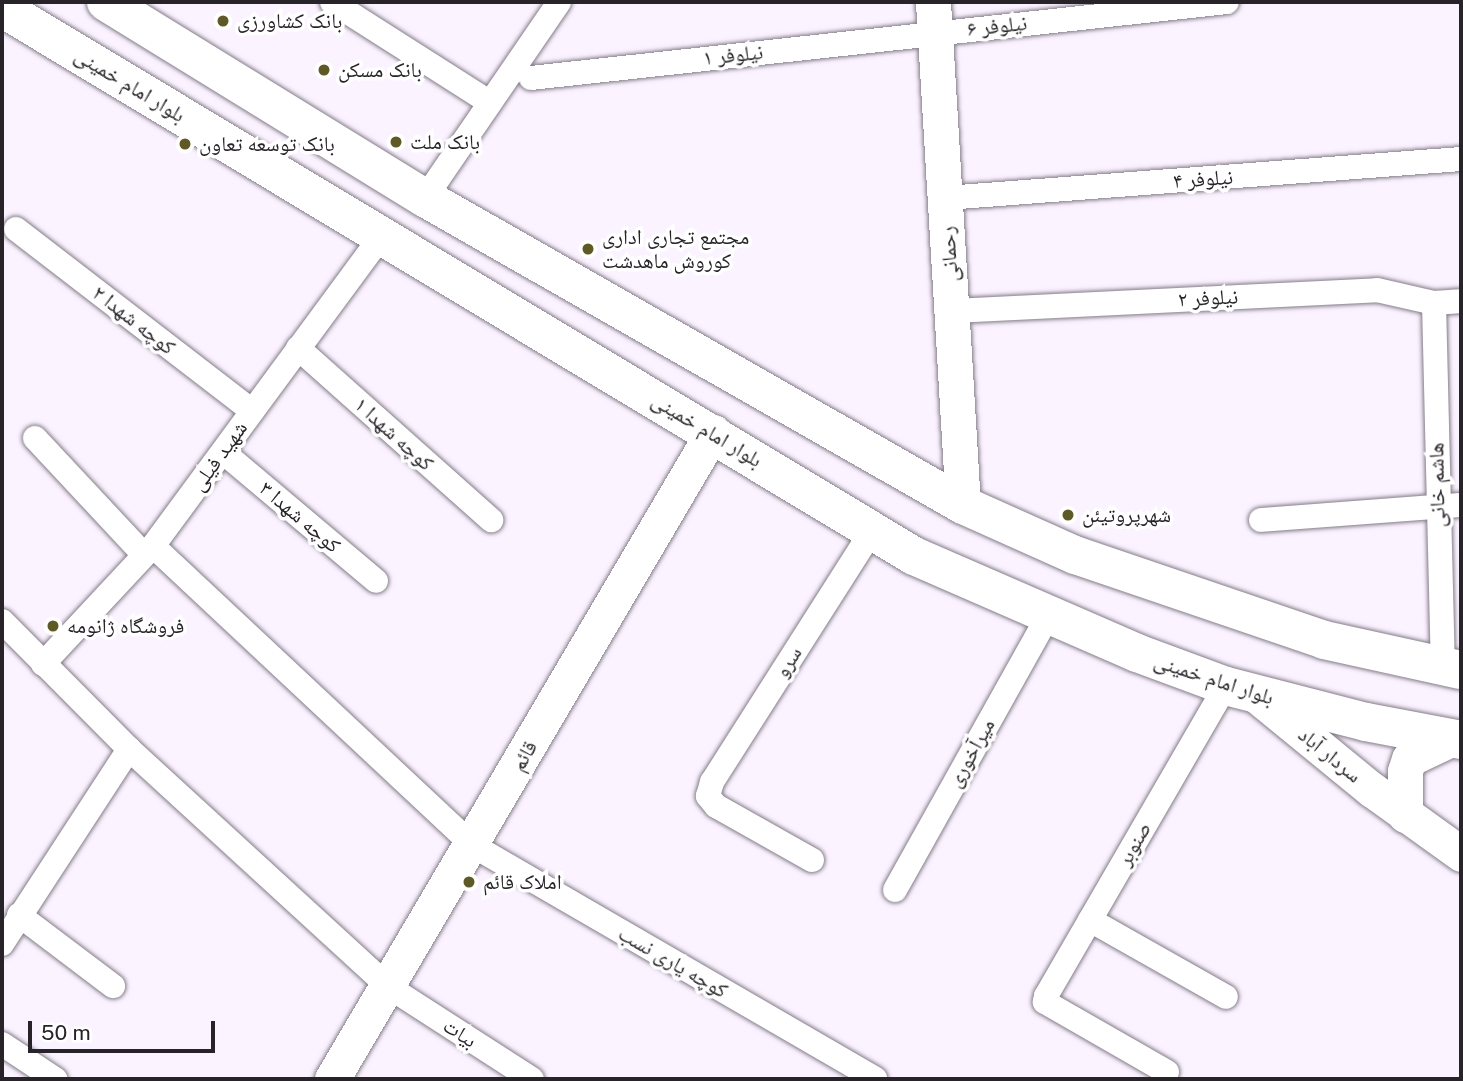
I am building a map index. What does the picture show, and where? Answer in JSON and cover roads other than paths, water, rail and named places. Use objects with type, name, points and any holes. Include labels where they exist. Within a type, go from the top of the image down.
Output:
[{"type":"main road","points":[[106,2],[425,198],[963,505],[1075,555],[1324,640],[1452,668]]},
{"type":"main road","name":"بلوار امام خمینی","points":[[2,8],[713,432],[914,556],[1048,616],[1241,691],[1457,739]]},
{"type":"street","points":[[332,2],[489,102]]},
{"type":"street","points":[[425,198],[559,2]]},
{"type":"street","name":"نیلوفر ۶","points":[[934,17],[1227,2]]},
{"type":"street","name":"نیلوفر ۱","points":[[531,78],[934,17]]},
{"type":"street","name":"رحمانی","points":[[934,17],[963,505]]},
{"type":"street","name":"نیلوفر ۴","points":[[946,198],[1461,159]]},
{"type":"street","name":"کوچه شهدا ۲","points":[[16,229],[252,411]]},
{"type":"street","name":"شهید فیلی","points":[[43,664],[149,550],[382,236]]},
{"type":"street","name":"نیلوفر ۲","points":[[953,312],[1377,290],[1434,303],[1461,301]]},
{"type":"street","name":"هاشم خانی","points":[[1434,303],[1449,505],[1452,668]]},
{"type":"street","name":"کوچه شهدا ۱","points":[[298,348],[491,520]]},
{"type":"street","name":"قائم","points":[[332,1079],[389,987],[713,432]]},
{"type":"street","name":"کوچه یاری نسب","points":[[35,439],[149,550],[472,845],[874,1079]]},
{"type":"street","name":"کوچه شهدا ۳","points":[[223,452],[376,581]]},
{"type":"street","points":[[1261,520],[1449,505]]},
{"type":"street","name":"سرو","points":[[812,860],[716,806],[708,796],[712,782],[872,531]]},
{"type":"street","name":"میرآخوری","points":[[895,890],[1048,616]]},
{"type":"street","name":"بیات","points":[[2,621],[129,750],[389,987],[532,1079]]},
{"type":"street","name":"سردار آباد","points":[[1241,691],[1461,854]]},
{"type":"street","name":"صنوبر","points":[[1167,1072],[1045,1002],[1090,920],[1241,691]]},
{"type":"street","points":[[1405,815],[1405,771],[1409,759],[1457,739]]},
{"type":"street","points":[[2,944],[129,750]]},
{"type":"street","points":[[19,915],[113,986]]},
{"type":"street","points":[[1090,920],[1226,997]]},
{"type":"street","points":[[2,1044],[55,1079]]},
{"type":"place","name":"بانک کشاورزی","points":[[223,21]]},
{"type":"place","name":"بانک مسکن","points":[[324,70]]},
{"type":"place","name":"بانک ملت","points":[[396,142]]},
{"type":"place","name":"بانک توسعه تعاون","points":[[185,144]]},
{"type":"place","name":"مجتمع تجاری اداری کوروش ماهدشت","points":[[588,249]]},
{"type":"place","name":"شهرپروتیئن","points":[[1068,515]]},
{"type":"place","name":"فروشگاه ژانومه","points":[[53,626]]},
{"type":"place","name":"املاک قائم","points":[[469,882]]}]
